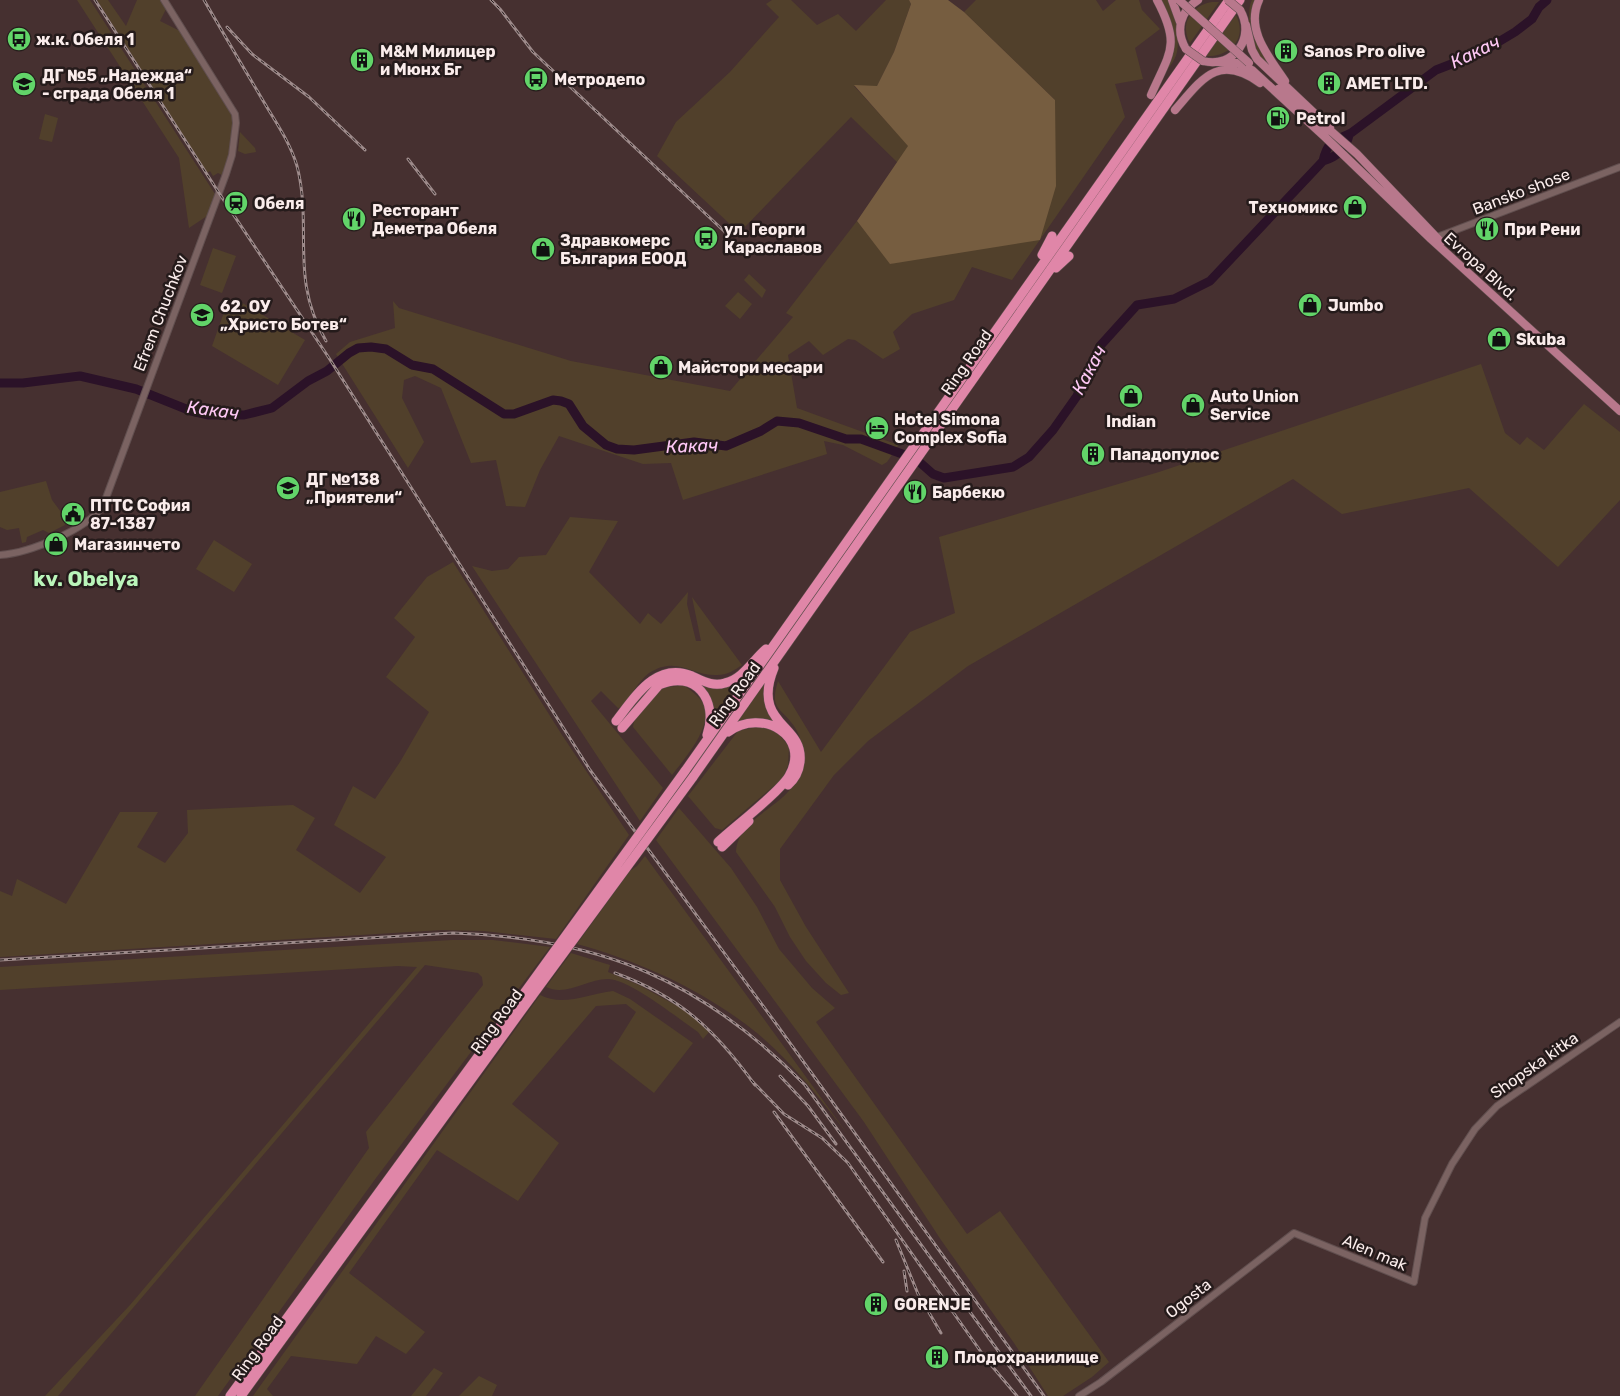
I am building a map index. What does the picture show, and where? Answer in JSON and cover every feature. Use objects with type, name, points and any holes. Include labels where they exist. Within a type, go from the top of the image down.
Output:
[{"type":"highway","name":"Ring Road","points":[[230,1396],[693,777],[838,570],[1018,299],[1228,0]]},
{"type":"highway","name":"Ring Road","points":[[916,451],[1008,328],[1240,0]]},
{"type":"highway","points":[[1018,299],[1052,236]]},
{"type":"highway","points":[[1036,288],[1069,256]]},
{"type":"highway","name":"Ring Road","points":[[241,1396],[529,994],[778,639],[903,470]]},
{"type":"highway","points":[[835,588],[838,570]]},
{"type":"highway","points":[[699,751],[710,727],[712,710],[705,695],[690,683],[674,681],[659,685],[619,725],[644,687],[659,676],[677,672],[707,683],[725,683],[743,673],[778,639]]},
{"type":"highway","points":[[707,757],[736,726],[756,722],[769,724],[780,729],[788,739],[793,752],[792,767],[788,777],[720,844],[791,783],[799,768],[798,744],[791,731],[774,714],[768,698],[770,680],[778,658]]},
{"type":"main road","points":[[1150,95],[1167,60],[1172,40],[1170,25],[1158,0]]},
{"type":"main road","points":[[1172,0],[1180,24]]},
{"type":"main road","name":"Evropa Blvd.","points":[[1179,0],[1318,124],[1332,132]]},
{"type":"main road","points":[[1180,24],[1186,11],[1198,0]]},
{"type":"main road","name":"Evropa Blvd.","points":[[1228,0],[1240,10],[1254,55],[1332,132],[1373,168],[1433,238],[1620,406]]},
{"type":"main road","points":[[1259,0],[1254,17],[1255,30],[1271,60],[1292,91]]},
{"type":"main road","name":"Evropa Blvd.","points":[[1180,24],[1182,41],[1186,49],[1203,61],[1246,66],[1620,411]]},
{"type":"main road","points":[[1221,62],[1234,55],[1241,47],[1245,38],[1246,25]]},
{"type":"main road","points":[[1175,110],[1207,74],[1224,69],[1242,72],[1276,94]]},
{"type":"main road","name":"Evropa Blvd.","points":[[1318,124],[1326,138]]},
{"type":"street","name":"Efrem Chuchkov","points":[[0,555],[21,551],[78,528],[95,516],[109,494],[232,155],[235,114],[164,0]]},
{"type":"street","name":"Bansko shose","points":[[1433,238],[1620,167]]},
{"type":"street","name":"Shopska kitka","points":[[1470,1138],[1482,1120],[1498,1106],[1620,1022]]},
{"type":"street","name":"Alen mak","points":[[1290,1234],[1298,1233],[1388,1274],[1414,1282],[1425,1218],[1452,1164],[1470,1138]]},
{"type":"street","name":"Ogosta","points":[[1079,1396],[1101,1382],[1290,1234]]},
{"type":"shaded area","points":[[77,0],[90,0],[215,194],[207,216],[189,228],[179,158]]},
{"type":"shaded area","points":[[97,0],[108,0],[126,26],[137,0],[160,0],[166,9],[160,21],[180,31],[232,116],[231,146],[222,175],[218,173],[213,176],[210,171],[207,173]]},
{"type":"shaded area","points":[[772,0],[791,0],[817,25],[838,14],[856,31],[886,0],[909,0],[911,4],[894,52],[877,86],[854,86],[909,146],[898,163],[851,117],[742,230],[733,227],[657,156],[676,122],[730,72],[779,17],[766,4]]},
{"type":"shaded area","points":[[909,0],[948,0],[964,12],[1055,100],[1056,186],[1040,240],[890,264],[857,221],[908,146],[854,85],[877,86],[894,52],[911,4]]},
{"type":"shaded area","points":[[976,0],[1096,0],[1103,11],[1116,0],[1139,0],[1142,10],[1160,29],[1135,48],[1143,79],[1115,84],[1125,117],[1012,280],[972,267],[954,300],[912,314],[893,332],[900,349],[883,359],[855,340],[848,339],[823,355],[809,341],[788,355],[797,408],[893,443],[900,443],[887,462],[882,465],[843,445],[824,441],[827,454],[683,500],[671,463],[643,464],[559,436],[540,470],[525,507],[506,506],[496,460],[471,463],[441,388],[415,376],[404,380],[402,398],[424,442],[408,468],[336,354],[350,342],[395,328],[393,301],[399,308],[571,361],[730,391],[793,317],[786,313],[857,221],[891,264],[1055,100],[964,12]]},
{"type":"shaded area","points":[[1159,0],[1170,0],[1178,39],[1176,56],[1162,77],[1171,54],[1174,38]]},
{"type":"shaded area","points":[[1252,0],[1257,0],[1252,26],[1279,75],[1262,62],[1255,52],[1249,20]]},
{"type":"shaded area","points":[[1212,2],[1219,2],[1190,43],[1186,29],[1189,16],[1199,7]]},
{"type":"shaded area","points":[[1236,15],[1240,31],[1234,44],[1229,50],[1222,53],[1206,56]]},
{"type":"shaded area","points":[[45,114],[58,118],[52,142],[39,139]]},
{"type":"shaded area","points":[[240,132],[255,148],[256,152],[245,154],[238,151]]},
{"type":"shaded area","points":[[213,248],[236,256],[222,293],[200,285]]},
{"type":"shaded area","points":[[749,274],[766,290],[762,298],[744,280]]},
{"type":"shaded area","points":[[738,292],[752,304],[740,319],[725,306]]},
{"type":"shaded area","points":[[228,301],[239,301],[305,340],[278,385],[212,346]]},
{"type":"shaded area","points":[[1481,364],[1505,433],[1520,445],[1527,437],[1544,450],[1584,404],[1620,432],[1620,500],[1558,567],[1469,488],[1342,514],[1293,479],[968,666],[868,741],[834,775],[780,849],[780,880],[806,927],[849,993],[841,995],[826,983],[806,961],[790,937],[775,907],[736,852],[739,839],[745,829],[785,795],[794,785],[801,768],[802,750],[800,738],[794,726],[776,703],[778,681],[821,752],[910,632],[955,613],[939,537],[1159,472]]},
{"type":"shaded area","points":[[46,481],[52,500],[64,516],[65,525],[49,533],[43,530],[27,537],[26,542],[22,543],[19,528],[7,530],[0,527],[0,492]]},
{"type":"shaded area","points":[[570,517],[618,521],[589,572],[640,624],[648,613],[661,624],[688,592],[687,604],[696,641],[701,641],[692,597],[742,665],[721,675],[700,673],[676,666],[659,668],[645,676],[622,707],[618,708],[601,691],[591,701],[663,788],[640,821],[472,566],[492,571],[508,569],[519,557],[546,555]]},
{"type":"shaded area","points":[[214,540],[252,564],[234,592],[196,569]]},
{"type":"shaded area","points":[[453,562],[562,735],[629,835],[556,939],[484,931],[442,930],[0,957],[0,891],[12,896],[17,879],[66,904],[120,812],[158,812],[137,847],[165,863],[188,833],[187,810],[293,805],[315,818],[296,850],[360,893],[386,857],[334,825],[353,786],[375,799],[400,762],[429,712],[386,677],[415,637],[394,618],[427,577]]},
{"type":"shaded area","points":[[742,677],[715,716],[707,694],[690,678],[704,685]]},
{"type":"shaded area","points":[[768,679],[777,723],[758,718],[738,721]]},
{"type":"shaded area","points":[[685,686],[700,699],[705,708],[705,717],[703,728],[692,749],[672,775],[633,727],[640,710],[654,694],[667,687]]},
{"type":"shaded area","points":[[761,726],[776,730],[789,747],[788,765],[783,778],[722,830],[715,828],[688,796],[738,731]]},
{"type":"shaded area","points":[[679,808],[731,868],[757,907],[779,949],[812,988],[835,1008],[816,1022],[967,1234],[1000,1211],[1109,1362],[1092,1377],[1063,1396],[1048,1396],[1014,1343],[941,1240],[864,1122],[656,840]]},
{"type":"shaded area","points":[[645,856],[849,1136],[806,1082],[782,1056],[737,1018],[694,991],[649,969],[577,944],[630,871]]},
{"type":"shaded area","points":[[452,940],[493,940],[550,947],[376,1178],[218,1396],[195,1396],[369,1148],[366,1132],[483,985],[482,977],[478,973],[425,965],[58,1396],[45,1396],[130,1305],[417,967],[398,966],[0,990],[0,967]]},
{"type":"shaded area","points":[[571,953],[610,965],[608,972],[639,985],[688,1012],[709,1032],[703,1039],[698,1032],[654,1001],[618,981],[601,979],[562,990],[546,987]]},
{"type":"shaded area","points":[[613,991],[630,999],[693,1043],[654,1093],[608,1057],[636,1012],[626,1004],[596,1006],[512,1104],[559,1143],[518,1201],[437,1150],[349,1273],[425,1332],[406,1354],[376,1336],[357,1364],[291,1356],[267,1389],[273,1396],[253,1396],[540,995],[558,1000],[567,1000]]},
{"type":"shaded area","points":[[434,1368],[443,1373],[426,1396],[411,1396]]},
{"type":"shaded area","points":[[479,1376],[497,1385],[492,1396],[459,1396]]},
{"type":"waterway","name":"Какач","points":[[1323,161],[1327,149],[1332,142],[1351,133],[1436,70],[1480,53],[1515,32],[1532,19],[1539,7],[1547,0]]},
{"type":"waterway","name":"Какач","points":[[0,383],[23,383],[80,376],[136,389],[191,411],[209,415],[244,415],[272,408],[308,381],[327,371],[349,353],[358,348],[371,347],[386,349],[412,365],[433,369],[504,414],[514,414],[553,400],[569,404],[583,426],[606,445],[617,449],[634,450],[694,442],[726,446],[761,431],[777,421],[799,423],[846,439],[861,439],[916,459],[933,474],[944,478],[1013,467],[1029,457],[1053,430],[1077,396],[1100,346],[1137,305],[1174,299],[1210,281],[1323,161],[1340,152],[1346,144],[1349,135]]},
{"type":"railway","points":[[95,0],[219,193],[329,358],[590,770],[777,1025],[1044,1396]]},
{"type":"railway","points":[[204,0],[280,128],[294,156],[301,189],[305,274],[308,296],[315,318],[326,341]]},
{"type":"railway","points":[[491,0],[533,52],[725,232]]},
{"type":"railway","points":[[227,27],[252,54],[309,97],[365,150]]},
{"type":"railway","points":[[408,159],[435,194]]},
{"type":"railway","points":[[0,960],[453,933],[506,937],[556,944],[602,956],[646,972],[687,992],[727,1018],[766,1049],[805,1085],[1031,1396]]},
{"type":"railway","points":[[615,973],[659,993],[695,1017],[726,1048],[755,1085]]},
{"type":"railway","points":[[780,1076],[808,1106],[836,1144]]},
{"type":"railway","points":[[751,1080],[784,1114],[822,1138],[848,1163],[986,1359],[1017,1396]]},
{"type":"railway","points":[[774,1112],[883,1262]]},
{"type":"railway","points":[[896,1240],[918,1294],[941,1333]]},
{"type":"railway","points":[[904,1271],[907,1291]]},
{"type":"place","name":"ж.к. Обеля 1","points":[[19,39]]},
{"type":"place","name":"Sanos Pro olive","points":[[1286,51]]},
{"type":"place","name":"М&M Mилицер и Мюнх Бг","points":[[362,60]]},
{"type":"place","name":"Метродепо","points":[[536,79]]},
{"type":"place","name":"AMET LTD.","points":[[1329,83]]},
{"type":"place","name":"ДГ №5 „Надежда“ - сграда Обеля 1","points":[[24,84]]},
{"type":"place","name":"Petrol","points":[[1278,118]]},
{"type":"place","name":"Обеля","points":[[236,203]]},
{"type":"place","name":"Техномикс","points":[[1355,207]]},
{"type":"place","name":"Ресторант Деметра Обеля","points":[[354,219]]},
{"type":"place","name":"При Рени","points":[[1487,229]]},
{"type":"place","name":"ул. Георги Караславов","points":[[706,238]]},
{"type":"place","name":"Здравкомерс България ЕООД","points":[[543,249]]},
{"type":"place","name":"Jumbo","points":[[1310,305]]},
{"type":"place","name":"62. ОУ „Христо Ботев“","points":[[202,315]]},
{"type":"place","name":"Skuba","points":[[1499,339]]},
{"type":"place","name":"Майстори месари","points":[[661,367]]},
{"type":"place","name":"Indian","points":[[1131,396]]},
{"type":"place","name":"Auto Union Service","points":[[1193,405]]},
{"type":"place","name":"Hotel Simona Complex Sofia","points":[[877,428]]},
{"type":"place","name":"Пападопулос","points":[[1093,454]]},
{"type":"place","name":"ДГ №138 „Приятели“","points":[[288,488]]},
{"type":"place","name":"Барбекю","points":[[915,492]]},
{"type":"place","name":"ПТТС София 87-1387","points":[[73,514]]},
{"type":"place","name":"Магазинчето","points":[[56,544]]},
{"type":"place","name":"GORENJE","points":[[876,1304]]},
{"type":"place","name":"Плодохранилище","points":[[937,1357]]},
{"type":"district","name":"kv. Obelya","points":[[86,579]]}]
